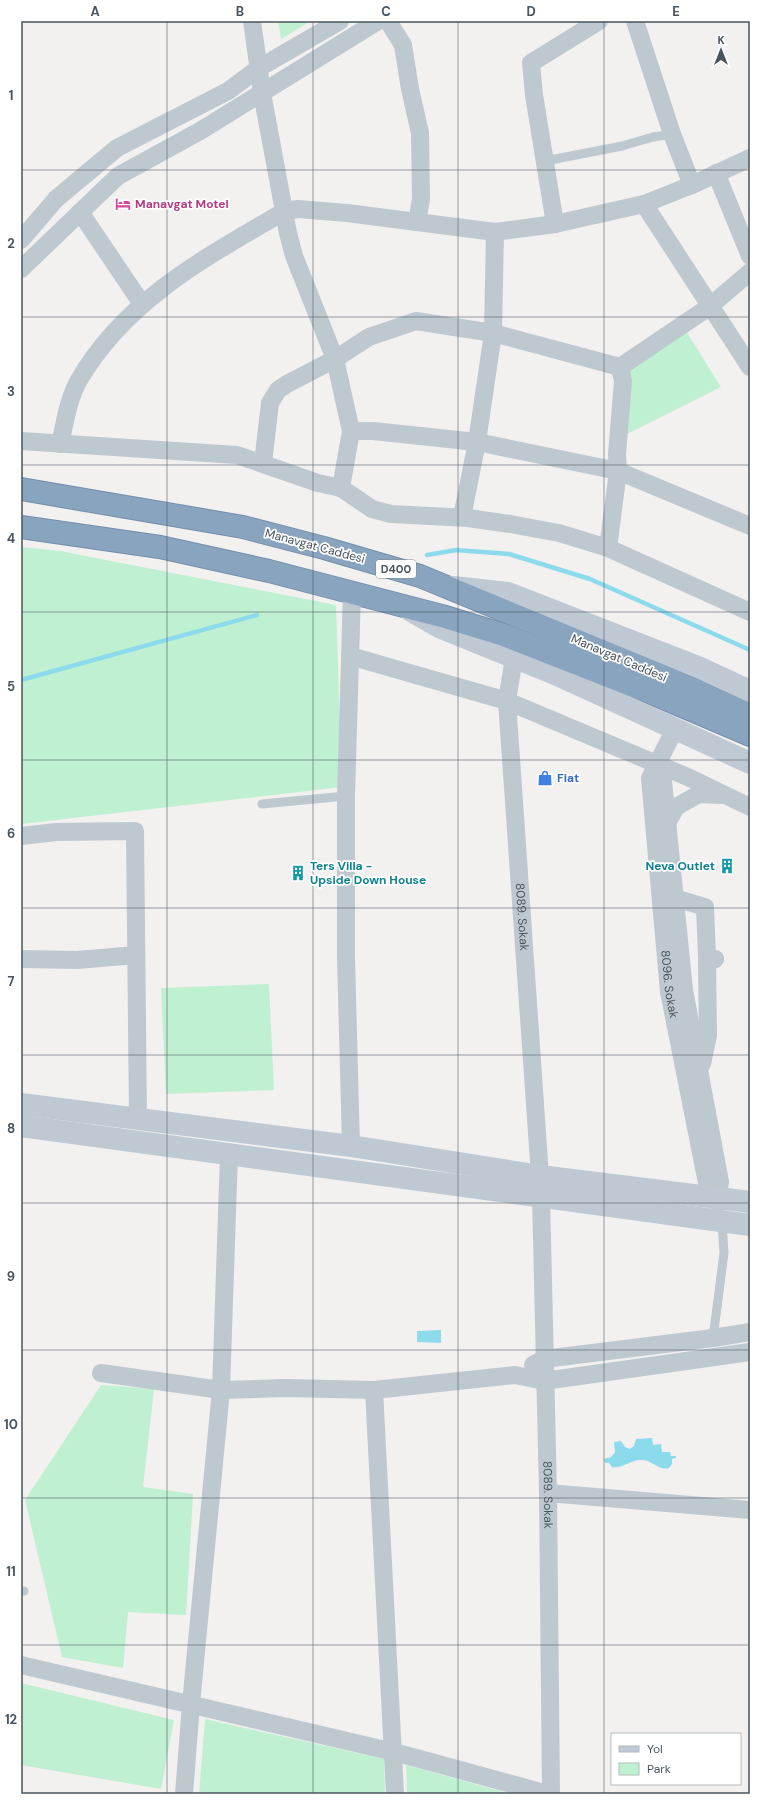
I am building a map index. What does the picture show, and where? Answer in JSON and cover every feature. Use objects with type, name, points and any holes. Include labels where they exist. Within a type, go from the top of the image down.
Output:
[{"type":"highway","name":"Manavgat Caddesi","points":[[21,490],[243,527],[332,550],[420,576],[448,586],[677,682],[750,716]]},
{"type":"highway","name":"Manavgat Caddesi","points":[[21,527],[160,547],[269,571],[400,605],[504,635],[649,692],[750,735]]},
{"type":"street","points":[[252,21],[262,93],[288,233],[294,256],[335,360],[351,431],[341,488]]},
{"type":"street","points":[[21,240],[56,199],[118,148],[228,91],[259,68],[340,21]]},
{"type":"street","points":[[21,269],[118,176],[200,131],[378,21]]},
{"type":"street","points":[[388,21],[403,45],[410,89],[420,132],[421,199],[418,222]]},
{"type":"street","points":[[555,224],[534,95],[531,63],[599,21]]},
{"type":"street","points":[[635,21],[672,134],[692,184]]},
{"type":"street","points":[[60,444],[68,408],[79,381],[112,335],[142,304],[192,266],[285,211],[298,209],[318,210],[495,232],[555,224],[644,204],[750,158]]},
{"type":"street","points":[[716,173],[750,256]]},
{"type":"street","points":[[644,204],[709,307],[750,367]]},
{"type":"street","points":[[80,212],[142,304]]},
{"type":"street","points":[[462,518],[477,442],[493,334],[495,232]]},
{"type":"street","points":[[262,464],[270,403],[274,396],[287,384],[335,360],[368,337],[416,321],[493,334],[620,367],[709,307],[750,272]]},
{"type":"street","points":[[608,548],[618,471],[617,454],[623,381],[620,367]]},
{"type":"street","points":[[351,431],[373,431],[477,442],[618,471],[750,526]]},
{"type":"street","points":[[21,441],[238,455],[318,483],[341,488],[372,509],[391,514],[462,518],[510,524],[559,533],[608,548],[750,612]]},
{"type":"street","points":[[448,586],[508,592],[698,667],[750,691]]},
{"type":"street","points":[[351,1146],[346,957],[346,796],[352,592]]},
{"type":"street","points":[[400,605],[439,627],[555,674],[750,763]]},
{"type":"street","points":[[350,656],[507,702],[657,765],[750,807]]},
{"type":"street","name":"8089. Sokak","points":[[514,658],[507,702],[540,1186],[548,1493],[550,1794]]},
{"type":"street","name":"8096. Sokak","points":[[675,729],[650,778],[668,992],[707,1183],[717,1198],[722,1222]]},
{"type":"street","name":"8096. Sokak","points":[[657,765],[663,782],[684,990],[720,1182],[717,1198]]},
{"type":"street","points":[[667,823],[676,807],[699,794],[725,795]]},
{"type":"street","points":[[21,836],[56,832],[135,831],[138,1120]]},
{"type":"street","points":[[675,898],[705,907],[707,957],[715,959],[707,962],[708,1035],[700,1074]]},
{"type":"street","points":[[21,959],[77,960],[136,955]]},
{"type":"street","points":[[21,1104],[351,1146],[540,1186],[722,1222],[750,1225]]},
{"type":"street","points":[[21,1126],[229,1154],[540,1186],[717,1198],[750,1202]]},
{"type":"street","points":[[184,1794],[190,1704],[221,1390],[229,1154]]},
{"type":"street","points":[[515,1376],[544,1358],[713,1338],[750,1332]]},
{"type":"street","points":[[100,1373],[221,1390],[286,1388],[374,1390],[515,1376],[544,1381],[750,1352]]},
{"type":"street","points":[[374,1390],[395,1794]]},
{"type":"street","points":[[548,1493],[750,1510]]},
{"type":"street","points":[[21,1665],[394,1752],[550,1794]]},
{"type":"lane","points":[[545,161],[622,146],[653,137],[672,134]]},
{"type":"lane","points":[[262,804],[346,796]]},
{"type":"lane","points":[[713,1338],[724,1253],[722,1222]]},
{"type":"green space","points":[[278,21],[311,21],[281,39]]},
{"type":"green space","points":[[686,331],[721,387],[625,435],[627,372]]},
{"type":"green space","points":[[21,547],[60,551],[336,605],[342,787],[21,824]]},
{"type":"green space","points":[[269,984],[274,1090],[166,1094],[161,988]]},
{"type":"green space","points":[[101,1385],[154,1389],[143,1487],[193,1494],[186,1615],[128,1612],[123,1668],[62,1657],[25,1500]]},
{"type":"green space","points":[[21,1683],[174,1720],[161,1789],[21,1765]]},
{"type":"green space","points":[[205,1719],[384,1759],[385,1794],[199,1794]]},
{"type":"green space","points":[[406,1765],[511,1794],[407,1794]]},
{"type":"water","points":[[441,1330],[441,1343],[417,1342],[417,1331]]},
{"type":"water","points":[[652,1438],[653,1445],[661,1444],[662,1452],[670,1452],[671,1456],[676,1456],[676,1458],[672,1459],[672,1464],[669,1468],[665,1469],[659,1467],[646,1460],[634,1461],[620,1467],[612,1467],[609,1463],[605,1463],[604,1459],[611,1457],[615,1452],[614,1442],[621,1441],[625,1447],[630,1449],[634,1446],[636,1439]]},
{"type":"waterway","points":[[427,555],[456,550],[509,554],[590,579],[750,650]]},
{"type":"waterway","points":[[21,680],[257,615]]},
{"type":"place","name":"Manavgat Motel","points":[[123,204]]},
{"type":"place","name":"Fiat","points":[[545,778]]},
{"type":"place","name":"Neva Outlet","points":[[727,866]]},
{"type":"place","name":"Ters Villa - Upside Down House","points":[[298,873]]}]
